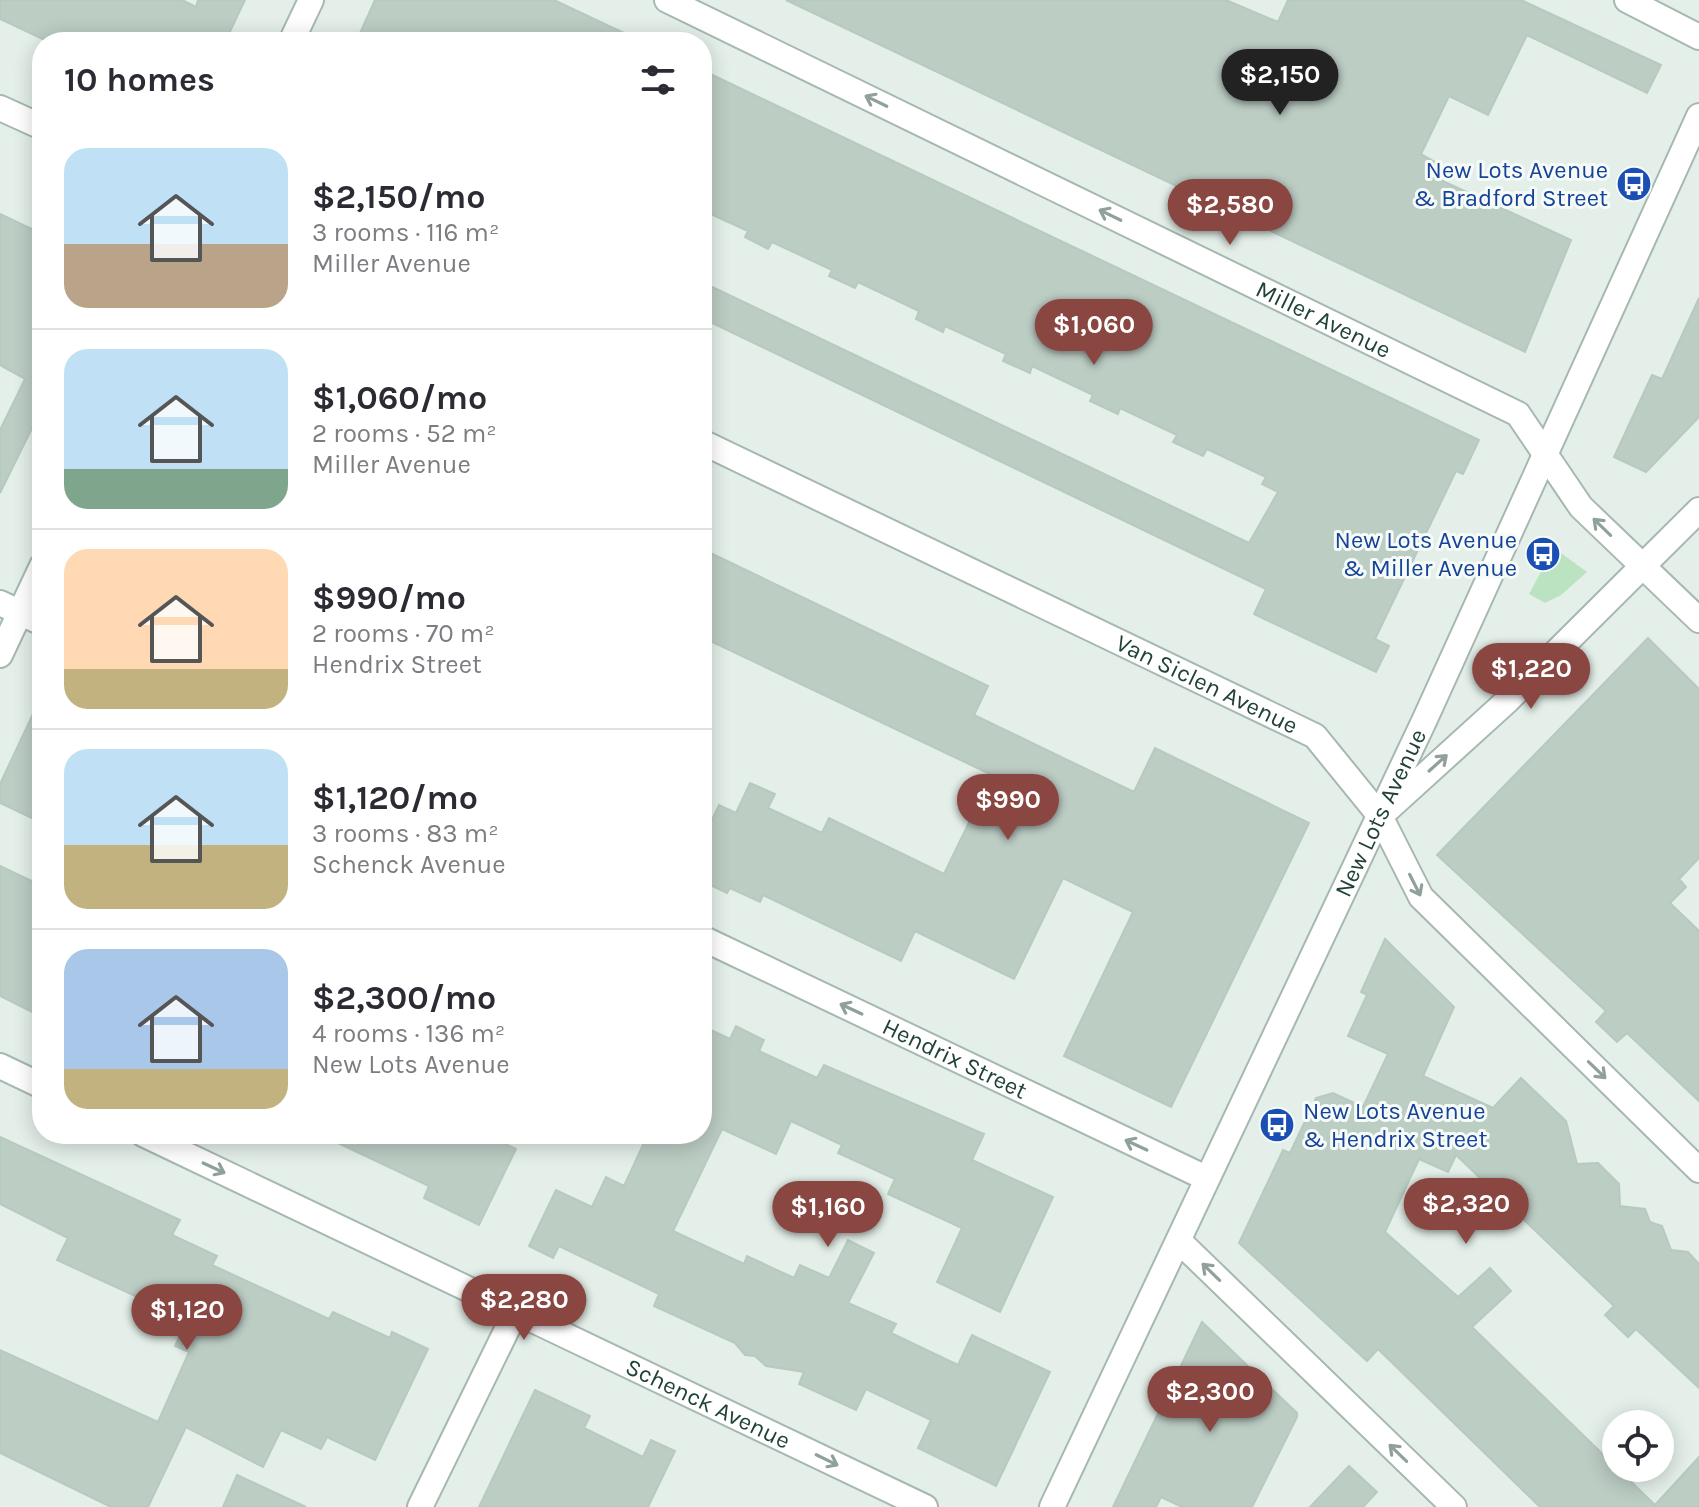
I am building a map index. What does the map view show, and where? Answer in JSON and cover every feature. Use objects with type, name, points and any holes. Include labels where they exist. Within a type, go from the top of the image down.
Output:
[{"type":"street","points":[[296,32],[311,0]]},
{"type":"street","name":"Miller Avenue","points":[[667,0],[1518,414],[1581,507],[1699,620]]},
{"type":"street","points":[[1627,0],[1699,37]]},
{"type":"street","points":[[0,108],[32,122]]},
{"type":"street","name":"New Lots Avenue","points":[[1052,1507],[1497,565],[1699,116]]},
{"type":"street","name":"Van Siclen Avenue","points":[[712,447],[1315,736],[1380,816],[1421,897],[1699,1170]]},
{"type":"street","points":[[1380,816],[1507,701],[1699,510]]},
{"type":"street","points":[[0,655],[32,588]]},
{"type":"street","name":"Hendrix Street","points":[[712,943],[1206,1178]]},
{"type":"street","points":[[0,1066],[32,1081]]},
{"type":"street","name":"Schenck Avenue","points":[[164,1144],[925,1507]]},
{"type":"street","points":[[1179,1241],[1454,1507]]},
{"type":"street","points":[[420,1507],[516,1311]]},
{"type":"green space","points":[[1554,548],[1587,572],[1561,595],[1545,603],[1529,594]]},
{"type":"building","points":[[0,0],[182,0],[196,7],[198,0],[245,0],[230,32],[32,34],[0,19]]},
{"type":"building","points":[[375,0],[554,0],[622,32],[361,32]]},
{"type":"building","points":[[786,0],[1226,0],[1278,22],[1288,0],[1521,0],[1661,65],[1647,93],[1527,35],[1488,115],[1449,96],[1421,154],[1440,165],[1434,177],[1571,240],[1525,352]]},
{"type":"building","points":[[712,75],[1479,440],[1463,474],[1456,471],[1375,639],[1389,646],[1376,672],[1254,614],[1266,589],[712,323],[712,287],[1249,543],[1278,492],[1262,484],[1266,477],[1207,449],[1203,456],[1173,442],[1177,435],[1120,408],[1118,414],[1090,401],[1093,395],[1032,366],[1030,373],[1003,361],[1006,354],[945,326],[943,332],[916,319],[919,311],[858,282],[855,288],[829,276],[832,270],[772,242],[768,249],[745,237],[748,231],[712,215]]},
{"type":"building","points":[[0,214],[32,229],[32,428],[0,493],[0,430],[25,379],[0,365]]},
{"type":"building","points":[[1699,298],[1699,417],[1646,472],[1614,457],[1652,375],[1662,379]]},
{"type":"building","points":[[712,554],[988,686],[974,715],[1134,792],[1155,748],[1309,823],[1171,1107],[1064,1056],[1133,912],[1063,878],[1014,979],[915,931],[901,961],[763,895],[760,902],[730,888],[727,893],[712,886],[712,820],[719,805],[736,813],[750,783],[775,794],[768,808],[822,833],[829,818],[944,874],[992,775],[712,642]]},
{"type":"building","points":[[1648,638],[1699,689],[1699,858],[1679,879],[1686,887],[1670,903],[1699,931],[1699,1101],[1627,1033],[1617,1042],[1596,1022],[1606,1011],[1437,855]]},
{"type":"building","points":[[32,716],[32,818],[0,803],[0,784]]},
{"type":"building","points":[[0,866],[32,881],[32,1012],[0,996]]},
{"type":"building","points":[[1385,939],[1454,1007],[1423,1076],[1493,1108],[1521,1078],[1566,1121],[1577,1164],[1598,1163],[1619,1184],[1620,1206],[1645,1209],[1650,1222],[1662,1226],[1671,1250],[1688,1252],[1699,1264],[1699,1388],[1636,1329],[1628,1337],[1605,1315],[1614,1306],[1456,1155],[1448,1172],[1419,1159],[1385,1232],[1458,1297],[1490,1268],[1511,1291],[1472,1327],[1602,1453],[1602,1482],[1631,1482],[1655,1505],[1699,1457],[1699,1507],[1540,1507],[1378,1349],[1367,1361],[1239,1243],[1283,1150],[1290,1153],[1316,1098],[1333,1093],[1363,1107],[1388,1054],[1348,1036],[1367,995],[1361,992]]},
{"type":"building","points":[[736,1026],[764,1040],[759,1051],[817,1078],[824,1065],[984,1134],[972,1160],[1053,1197],[1000,1312],[937,1282],[962,1228],[888,1194],[895,1179],[838,1153],[842,1145],[791,1121],[776,1154],[722,1129],[673,1231],[744,1264],[747,1256],[794,1278],[800,1265],[829,1278],[848,1240],[874,1253],[848,1303],[896,1324],[891,1333],[958,1365],[972,1335],[1050,1372],[996,1486],[918,1448],[931,1420],[866,1389],[856,1410],[799,1384],[804,1372],[766,1366],[755,1356],[745,1355],[735,1343],[654,1306],[659,1294],[559,1246],[553,1258],[529,1246],[556,1190],[592,1207],[606,1177],[624,1186],[643,1144],[712,1144],[712,1031],[730,1039]]},
{"type":"building","points":[[0,1137],[180,1220],[172,1235],[217,1256],[212,1265],[329,1319],[333,1312],[390,1338],[392,1332],[428,1349],[375,1460],[327,1437],[321,1449],[281,1430],[263,1467],[186,1427],[148,1507],[111,1507],[0,1453],[0,1350],[158,1422],[189,1352],[175,1346],[183,1330],[153,1315],[157,1306],[57,1260],[68,1238],[0,1204]]},
{"type":"building","points":[[340,1144],[506,1144],[516,1149],[479,1225],[424,1198],[429,1186]]},
{"type":"building","points":[[1202,1322],[1297,1413],[1297,1417],[1252,1507],[1182,1507],[1161,1497],[1156,1507],[1113,1507]]},
{"type":"building","points":[[535,1390],[590,1416],[584,1428],[643,1457],[651,1440],[675,1451],[648,1507],[479,1507]]},
{"type":"building","points":[[1349,1466],[1377,1492],[1363,1507],[1310,1507]]},
{"type":"building","points":[[237,1475],[306,1507],[223,1507]]},
{"type":"place","name":"New Lots Avenue & Bradford Street","points":[[1634,184]]},
{"type":"place","name":"New Lots Avenue & Miller Avenue","points":[[1543,554]]},
{"type":"place","name":"New Lots Avenue & Hendrix Street","points":[[1277,1125]]}]
